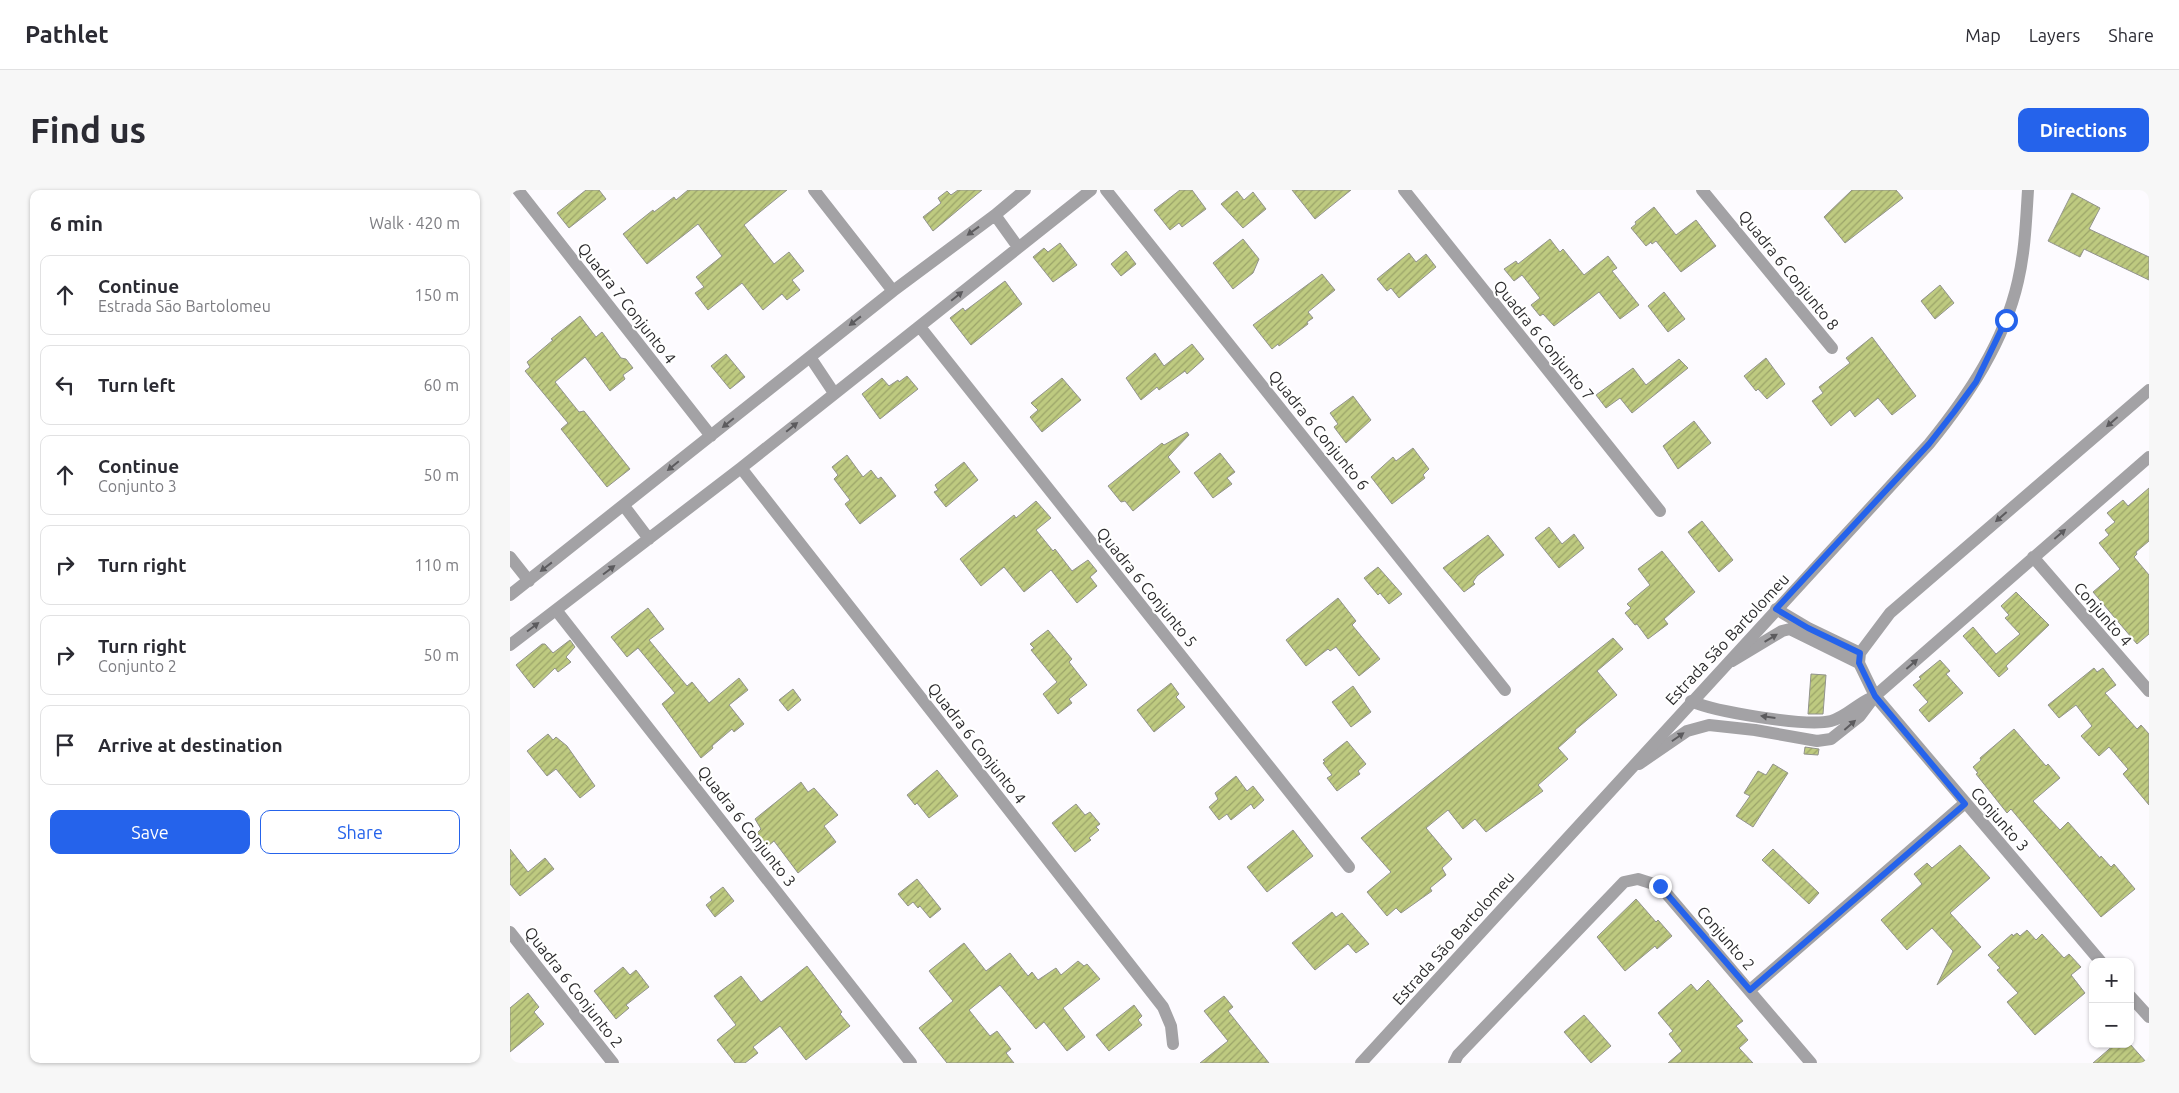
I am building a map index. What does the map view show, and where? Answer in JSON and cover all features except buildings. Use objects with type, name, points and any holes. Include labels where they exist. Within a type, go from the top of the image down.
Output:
[{"type":"street","name":"Quadra 7 Conjunto 4","points":[[518,190],[711,436]]},
{"type":"street","points":[[814,190],[893,291]]},
{"type":"street","points":[[510,595],[893,291],[995,215],[1025,190]]},
{"type":"street","points":[[510,645],[741,468],[1091,190]]},
{"type":"street","name":"Quadra 6 Conjunto 6","points":[[1106,190],[1505,690]]},
{"type":"street","name":"Quadra 6 Conjunto 7","points":[[1404,190],[1660,511]]},
{"type":"street","name":"Quadra 6 Conjunto 8","points":[[1702,190],[1832,348]]},
{"type":"street","name":"Estrada São Bartolomeu","points":[[1361,1063],[1723,666],[1929,444],[1976,382],[2006,320],[2018,283],[2024,251],[2028,190]]},
{"type":"street","points":[[995,215],[1018,247]]},
{"type":"street","name":"Quadra 6 Conjunto 5","points":[[920,327],[1349,867]]},
{"type":"street","points":[[810,357],[834,393]]},
{"type":"street","points":[[1860,658],[1890,613],[2149,390]]},
{"type":"street","points":[[1624,775],[1687,731],[1710,725],[1755,730],[1816,741],[1831,739],[1860,716],[1875,696],[2149,457]]},
{"type":"street","name":"Quadra 6 Conjunto 4","points":[[741,468],[1163,1007],[1171,1026],[1173,1044]]},
{"type":"street","points":[[624,506],[649,539]]},
{"type":"street","points":[[510,557],[528,581]]},
{"type":"street","name":"Conjunto 4","points":[[2033,557],[2149,691]]},
{"type":"street","points":[[1776,609],[1860,658]]},
{"type":"street","name":"Quadra 6 Conjunto 3","points":[[556,610],[911,1063]]},
{"type":"street","points":[[1723,666],[1782,631],[1790,629],[1860,658]]},
{"type":"street","name":"Conjunto 3","points":[[1860,658],[1875,696],[2098,958]]},
{"type":"street","points":[[1691,701],[1715,710],[1816,723],[1839,718],[1862,702],[1875,696]]},
{"type":"street","points":[[1750,990],[1965,804]]},
{"type":"street","name":"Conjunto 2","points":[[1456,1059],[1624,882],[1638,879],[1660,886],[1811,1063]]},
{"type":"street","name":"Quadra 6 Conjunto 2","points":[[510,932],[613,1063]]},
{"type":"street","points":[[2134,1000],[2149,1017]]},
{"type":"route","points":[[1660,886],[1750,990],[1965,804],[1875,696],[1859,663],[1860,653],[1808,628],[1776,609],[1929,444],[1976,382],[2006,320]]}]
